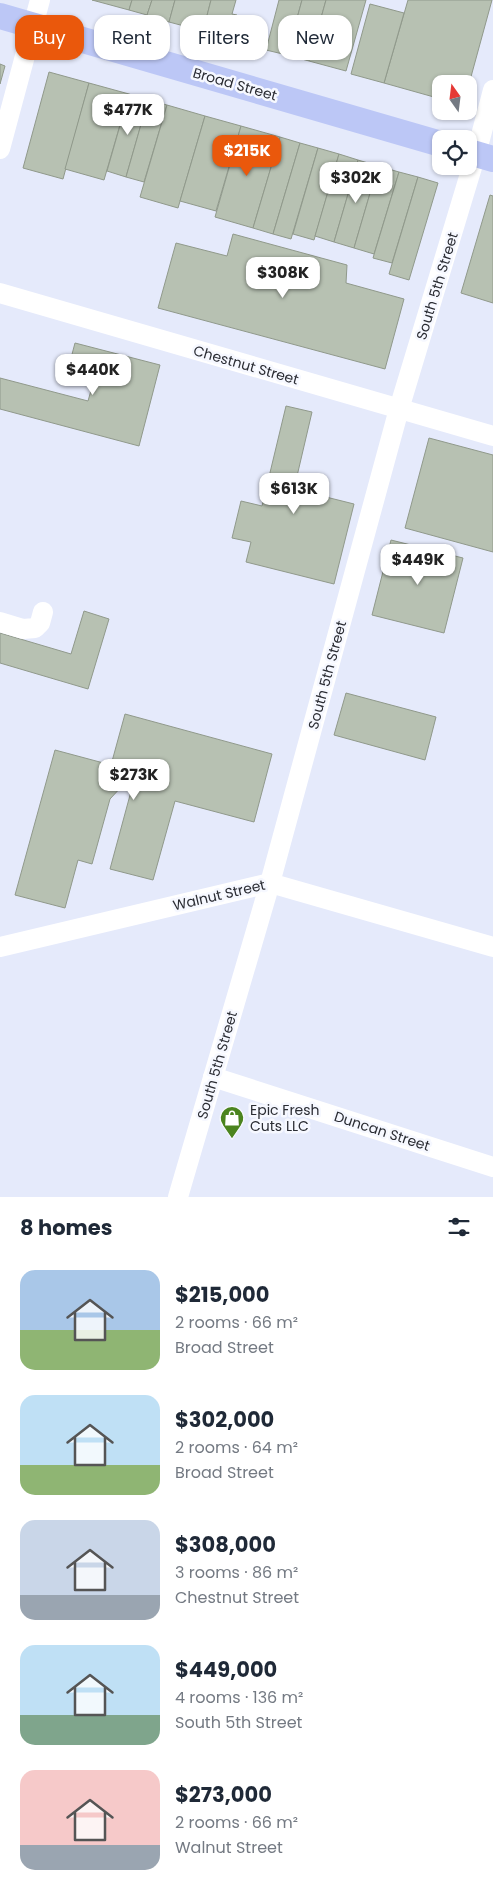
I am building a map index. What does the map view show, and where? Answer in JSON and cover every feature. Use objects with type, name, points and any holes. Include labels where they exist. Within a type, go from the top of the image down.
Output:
[{"type":"main road","name":"Broad Street","points":[[0,16],[15,20]]},
{"type":"main road","name":"Broad Street","points":[[84,40],[432,141]]},
{"type":"street","points":[[36,15],[40,0]]},
{"type":"street","points":[[0,149],[24,60]]},
{"type":"street","name":"South 5th Street","points":[[178,1197],[270,883],[399,409],[479,155],[493,90]]},
{"type":"street","name":"Chestnut Street","points":[[0,293],[493,436]]},
{"type":"street","points":[[0,622],[24,629],[35,628],[40,623],[43,612]]},
{"type":"street","name":"Walnut Street","points":[[0,947],[270,883],[493,946]]},
{"type":"street","name":"Duncan Street","points":[[213,1077],[493,1166]]},
{"type":"building","points":[[92,0],[132,0],[129,10]]},
{"type":"building","points":[[132,0],[152,0],[147,15],[129,10]]},
{"type":"building","points":[[152,0],[175,0],[170,18],[170,15],[147,15]]},
{"type":"building","points":[[175,0],[211,0],[207,15],[180,15],[180,25],[170,22]]},
{"type":"building","points":[[211,0],[236,0],[232,14],[237,15],[207,15]]},
{"type":"building","points":[[279,0],[302,0],[298,15],[278,15],[278,53],[268,50],[268,42]]},
{"type":"building","points":[[302,0],[326,0],[322,15],[298,15]]},
{"type":"building","points":[[326,0],[366,0],[352,50],[352,15],[322,15]]},
{"type":"building","points":[[408,0],[492,0],[471,75],[432,75],[432,96],[384,83]]},
{"type":"building","points":[[370,4],[404,13],[384,83],[351,74]]},
{"type":"building","points":[[309,60],[349,60],[346,71]]},
{"type":"building","points":[[0,64],[5,66],[0,84]]},
{"type":"building","points":[[49,72],[89,83],[63,179],[23,168]]},
{"type":"building","points":[[89,83],[129,94],[104,180],[65,169]]},
{"type":"building","points":[[129,94],[148,100],[126,177],[107,171]]},
{"type":"building","points":[[148,100],[167,105],[144,182],[126,177]]},
{"type":"building","points":[[167,105],[205,116],[178,208],[140,197]]},
{"type":"building","points":[[205,116],[241,126],[216,211],[180,201]]},
{"type":"building","points":[[241,126],[280,137],[253,228],[215,217]]},
{"type":"building","points":[[280,137],[300,143],[273,234],[253,228]]},
{"type":"building","points":[[300,143],[318,148],[291,239],[273,234]]},
{"type":"building","points":[[318,148],[339,154],[314,240],[293,234]]},
{"type":"building","points":[[339,154],[358,160],[334,242],[315,236]]},
{"type":"building","points":[[358,160],[378,166],[354,248],[334,242]]},
{"type":"building","points":[[378,166],[399,172],[374,254],[354,248]]},
{"type":"building","points":[[399,172],[418,177],[392,263],[373,258]]},
{"type":"building","points":[[418,177],[438,183],[409,280],[389,274]]},
{"type":"building","points":[[490,195],[493,196],[493,303],[461,293]]},
{"type":"building","points":[[233,234],[347,265],[346,283],[404,299],[385,369],[158,308],[176,243],[227,256]]},
{"type":"building","points":[[75,343],[160,365],[139,446],[0,409],[0,378],[88,401],[94,380],[67,373]]},
{"type":"building","points":[[286,406],[312,412],[294,489],[354,504],[334,584],[246,562],[251,542],[232,538],[241,501],[262,506]]},
{"type":"building","points":[[429,438],[493,455],[493,552],[405,528]]},
{"type":"building","points":[[391,540],[463,558],[444,633],[372,615]]},
{"type":"building","points":[[84,611],[109,619],[88,689],[0,663],[0,633],[71,654]]},
{"type":"building","points":[[346,693],[436,717],[425,760],[334,735]]},
{"type":"building","points":[[125,714],[272,754],[254,822],[175,801],[153,880],[110,869],[133,784],[123,785],[110,799],[92,864],[78,860],[65,908],[15,895],[55,750],[111,765]]},
{"type":"place","name":"Epic Fresh Cuts LLC","points":[[232,1139]]}]
